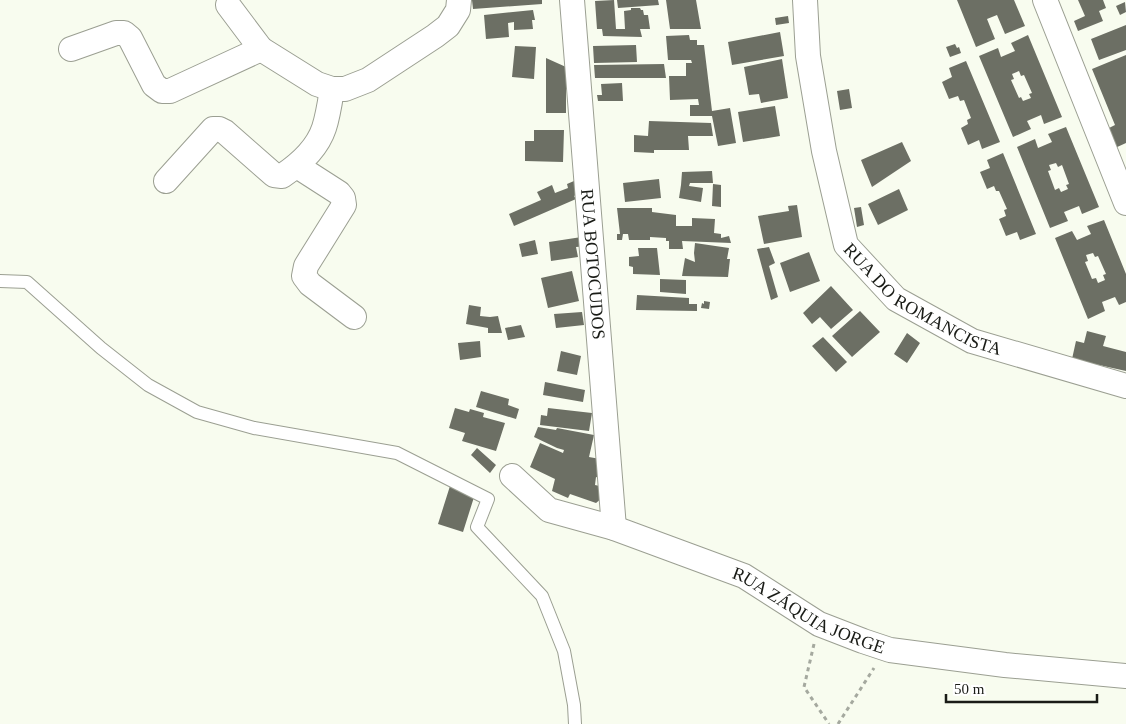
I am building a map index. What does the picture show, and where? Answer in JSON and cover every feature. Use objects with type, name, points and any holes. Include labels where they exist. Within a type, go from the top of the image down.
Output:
[{"type":"street","points":[[228,5],[262,48],[317,84],[332,89],[345,89],[368,80],[448,26],[458,10],[459,0]]},
{"type":"street","name":"RUA BOTOCUDOS","points":[[572,0],[614,528]]},
{"type":"street","name":"RUA DO ROMANCISTA","points":[[805,0],[808,56],[824,151],[846,245],[896,299],[972,341],[1126,386]]},
{"type":"street","points":[[1045,0],[1126,203]]},
{"type":"street","points":[[71,49],[116,33],[124,33],[130,38],[154,85],[162,91],[170,91],[262,48]]},
{"type":"street","points":[[166,181],[213,129],[220,128],[274,175],[282,176],[297,166],[314,148],[324,129],[332,89]]},
{"type":"street","points":[[297,166],[339,193],[343,198],[344,205],[306,266],[304,276],[310,284],[354,317]]},
{"type":"street","name":"RUA ZÁQUIA JORGE","points":[[512,476],[549,510],[614,528],[744,576],[819,624],[890,650],[1005,665],[1126,676]]},
{"type":"lane","points":[[0,281],[27,282],[101,348],[148,385],[197,412],[254,428],[397,453],[488,499],[477,527],[542,596],[564,651],[574,705],[575,724]]},
{"type":"path","points":[[819,624],[804,688],[829,724]]},
{"type":"path","points":[[838,724],[875,666],[890,650]]},
{"type":"building","points":[[472,0],[542,0],[542,4],[473,9]]},
{"type":"building","points":[[614,0],[616,29],[625,29],[624,11],[631,10],[631,8],[640,8],[643,10],[644,15],[648,15],[650,29],[640,29],[642,37],[603,36],[602,29],[597,29],[595,1]]},
{"type":"building","points":[[617,0],[658,0],[659,5],[618,8]]},
{"type":"building","points":[[666,0],[696,0],[701,29],[670,29]]},
{"type":"building","points":[[957,0],[1014,0],[1025,26],[1005,34],[997,15],[987,19],[995,39],[976,47]]},
{"type":"building","points":[[1078,0],[1103,0],[1106,8],[1099,11],[1103,21],[1078,31],[1074,21],[1085,16]]},
{"type":"building","points":[[1125,2],[1126,12],[1120,15],[1116,6]]},
{"type":"building","points":[[533,10],[535,20],[532,20],[533,29],[514,30],[514,22],[508,23],[509,37],[486,39],[484,15]]},
{"type":"building","points":[[788,16],[789,23],[776,25],[775,18]]},
{"type":"building","points":[[1126,25],[1126,50],[1099,60],[1091,39]]},
{"type":"building","points":[[780,32],[784,56],[732,65],[728,42]]},
{"type":"building","points":[[689,35],[690,40],[697,40],[697,45],[704,45],[712,111],[730,108],[736,143],[718,146],[712,116],[690,116],[690,105],[699,105],[698,99],[670,100],[669,76],[686,76],[686,63],[692,63],[691,60],[668,60],[666,36]]},
{"type":"building","points":[[1028,35],[1062,117],[1044,124],[1041,115],[1027,121],[1031,129],[1013,137],[979,56],[998,48],[1001,57],[1015,51],[1011,43]],"holes":[[[1019,71],[1021,76],[1024,75],[1032,93],[1029,94],[1031,98],[1023,101],[1021,97],[1019,98],[1011,80],[1014,79],[1012,74]]]},
{"type":"building","points":[[955,44],[957,48],[959,47],[961,53],[950,57],[946,47]]},
{"type":"building","points":[[636,45],[637,62],[594,63],[593,46]]},
{"type":"building","points":[[515,46],[536,47],[534,79],[512,77]]},
{"type":"building","points":[[1126,55],[1126,143],[1115,148],[1107,129],[1115,125],[1092,69]]},
{"type":"building","points":[[546,58],[566,67],[566,113],[546,113]]},
{"type":"building","points":[[782,59],[788,98],[761,103],[759,94],[749,95],[744,67]]},
{"type":"building","points":[[966,61],[1000,142],[982,149],[979,140],[968,145],[961,128],[968,124],[967,120],[971,118],[964,100],[960,101],[958,96],[949,99],[942,82],[952,77],[949,68]]},
{"type":"building","points":[[664,64],[666,78],[595,78],[594,65]]},
{"type":"building","points":[[622,83],[623,101],[598,101],[597,95],[602,95],[601,84]]},
{"type":"building","points":[[849,89],[852,108],[840,110],[837,91]]},
{"type":"building","points":[[775,106],[780,136],[743,142],[738,112]]},
{"type":"building","points":[[649,121],[711,123],[713,136],[688,136],[689,150],[654,150],[654,153],[634,152],[634,135],[648,136]]},
{"type":"building","points":[[1066,127],[1099,207],[1082,214],[1079,206],[1064,212],[1068,221],[1050,228],[1017,147],[1035,139],[1038,148],[1052,142],[1048,134]],"holes":[[[1056,163],[1058,167],[1062,165],[1069,184],[1066,185],[1068,189],[1061,192],[1059,188],[1055,190],[1048,171],[1051,170],[1049,165]]]},
{"type":"building","points":[[534,130],[564,130],[563,162],[525,161],[525,141],[534,141]]},
{"type":"building","points":[[902,142],[911,161],[872,187],[861,160]]},
{"type":"building","points":[[1003,153],[1036,234],[1020,240],[1017,232],[1006,236],[999,219],[1006,216],[1004,210],[1007,209],[999,191],[996,191],[994,186],[987,189],[980,172],[990,168],[987,160]]},
{"type":"building","points":[[712,171],[713,183],[690,183],[689,186],[703,188],[701,202],[679,198],[682,172]]},
{"type":"building","points":[[659,179],[661,198],[625,202],[623,183]]},
{"type":"building","points":[[574,181],[580,193],[574,196],[576,199],[514,226],[509,214],[541,200],[537,192],[552,185],[555,193],[568,188],[567,184]]},
{"type":"building","points":[[713,184],[721,185],[721,207],[712,206]]},
{"type":"building","points":[[899,189],[908,210],[878,225],[868,204]]},
{"type":"building","points":[[797,205],[802,237],[764,244],[758,216],[789,211],[788,206]]},
{"type":"building","points":[[861,207],[864,225],[857,227],[854,208]]},
{"type":"building","points":[[617,208],[652,208],[652,212],[676,215],[676,226],[692,226],[692,218],[715,219],[714,233],[721,234],[721,238],[729,236],[731,243],[682,241],[683,249],[669,249],[669,241],[666,241],[666,238],[650,237],[650,240],[629,240],[628,234],[623,234],[622,240],[617,240],[617,234],[620,234]]},
{"type":"building","points":[[1104,220],[1126,274],[1126,302],[1119,305],[1115,297],[1102,302],[1105,311],[1088,319],[1055,238],[1072,231],[1077,240],[1091,234],[1087,226]],"holes":[[[1093,253],[1095,257],[1098,256],[1106,274],[1103,275],[1105,280],[1098,283],[1096,278],[1092,279],[1085,262],[1088,261],[1086,255]]]},
{"type":"building","points":[[588,236],[589,246],[576,247],[578,257],[551,261],[549,242]]},
{"type":"building","points":[[535,240],[538,254],[522,257],[519,244]]},
{"type":"building","points":[[695,243],[729,248],[727,259],[730,259],[728,277],[682,276],[685,258],[695,262]]},
{"type":"building","points":[[769,247],[775,263],[769,266],[778,297],[771,300],[757,249]]},
{"type":"building","points":[[638,248],[657,248],[660,275],[633,274],[633,267],[629,266],[629,257],[639,256]]},
{"type":"building","points":[[809,252],[820,281],[790,292],[780,263]]},
{"type":"building","points":[[572,271],[579,301],[548,308],[541,278]]},
{"type":"building","points":[[660,279],[686,280],[686,294],[660,292]]},
{"type":"building","points":[[831,286],[853,310],[831,329],[820,317],[812,324],[803,313]]},
{"type":"building","points":[[637,295],[689,298],[689,304],[697,304],[697,311],[636,310]]},
{"type":"building","points":[[704,301],[710,302],[709,309],[701,308]]},
{"type":"building","points":[[469,305],[481,307],[480,316],[498,316],[502,333],[488,333],[488,328],[466,324]]},
{"type":"building","points":[[860,311],[880,332],[852,357],[832,336]]},
{"type":"building","points":[[582,312],[584,325],[556,328],[554,314]]},
{"type":"building","points":[[521,325],[525,337],[508,340],[505,328]]},
{"type":"building","points":[[1087,331],[1106,336],[1103,346],[1126,352],[1126,371],[1072,359],[1076,341],[1084,343]]},
{"type":"building","points":[[907,333],[920,343],[907,363],[894,354]]},
{"type":"building","points":[[823,337],[847,362],[836,372],[812,346]]},
{"type":"building","points":[[480,341],[481,357],[460,360],[458,343]]},
{"type":"building","points":[[561,351],[581,356],[577,375],[557,371]]},
{"type":"building","points":[[545,382],[585,390],[583,402],[543,395]]},
{"type":"building","points":[[481,391],[509,399],[508,405],[519,409],[516,419],[476,407]]},
{"type":"building","points":[[455,408],[469,412],[470,409],[484,413],[483,417],[505,423],[496,451],[462,441],[465,433],[449,428]]},
{"type":"building","points":[[548,408],[592,413],[589,431],[540,425],[541,415],[547,416]]},
{"type":"building","points":[[538,427],[556,430],[557,428],[594,435],[589,457],[600,459],[600,478],[596,477],[595,485],[604,487],[602,498],[596,503],[570,494],[568,498],[552,491],[555,479],[530,467],[540,443],[563,453],[564,450],[534,437]]},
{"type":"building","points":[[477,448],[496,465],[490,473],[471,455]]},
{"type":"building","points":[[450,486],[475,494],[463,532],[438,524]]}]
